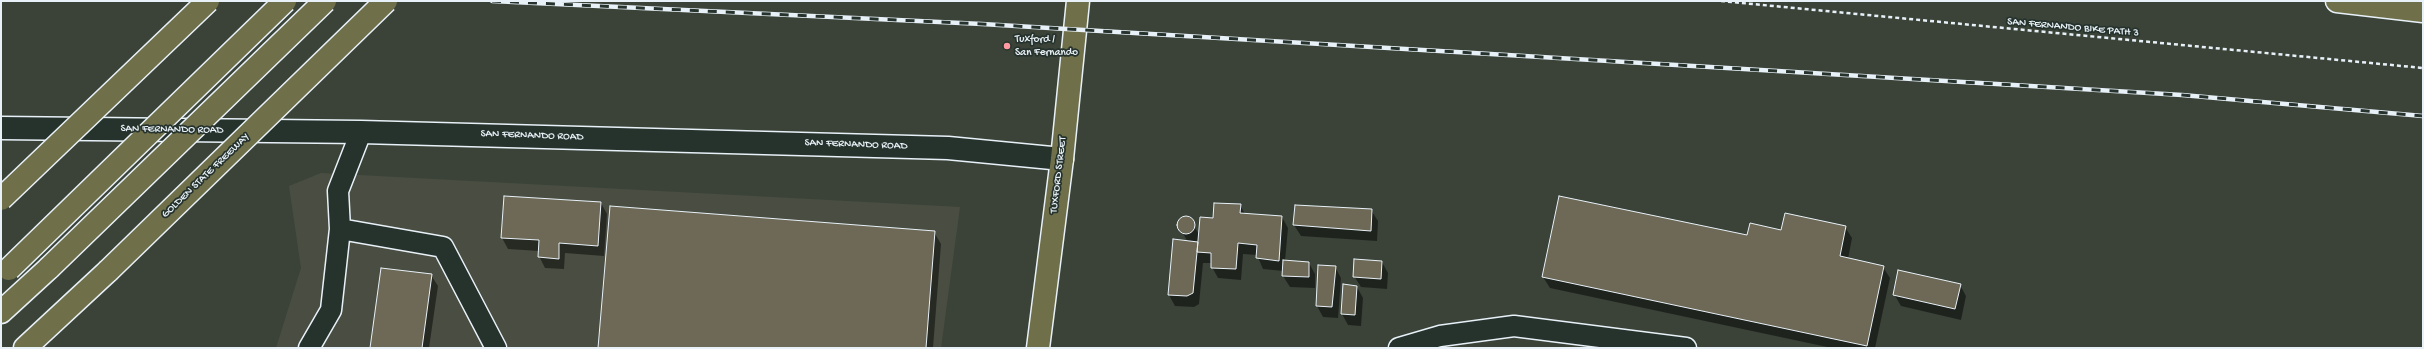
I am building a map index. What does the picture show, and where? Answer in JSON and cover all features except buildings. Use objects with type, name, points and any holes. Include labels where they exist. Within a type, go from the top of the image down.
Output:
[{"type":"main road","points":[[1,199],[208,1]]},
{"type":"main road","points":[[5,272],[285,1]]},
{"type":"main road","points":[[1,312],[49,268],[325,1]]},
{"type":"main road","name":"GOLDEN STATE FREEWAY","points":[[25,348],[108,271],[386,1]]},
{"type":"main road","name":"TUXFORD STREET","points":[[1038,348],[1062,159],[1078,1]]},
{"type":"main road","points":[[2337,1],[2423,11]]},
{"type":"street","name":"SAN FERNANDO ROAD","points":[[1,128],[362,132],[948,148],[1062,159]]},
{"type":"lane","points":[[309,348],[331,310],[340,229],[338,191],[362,132]]},
{"type":"lane","points":[[340,229],[443,247],[496,348]]},
{"type":"lane","points":[[1399,348],[1440,336],[1514,326],[1686,348]]},
{"type":"path","name":"SAN FERNANDO BIKE PATH 3","points":[[1721,1],[2423,68]]},
{"type":"shaded area","points":[[321,173],[960,207],[941,348],[276,348],[301,268],[289,186]]},
{"type":"railway","points":[[492,1],[982,24],[2182,95],[2423,116]]},
{"type":"place","name":"Tuxford / San Fernando","points":[[1007,46]]}]
